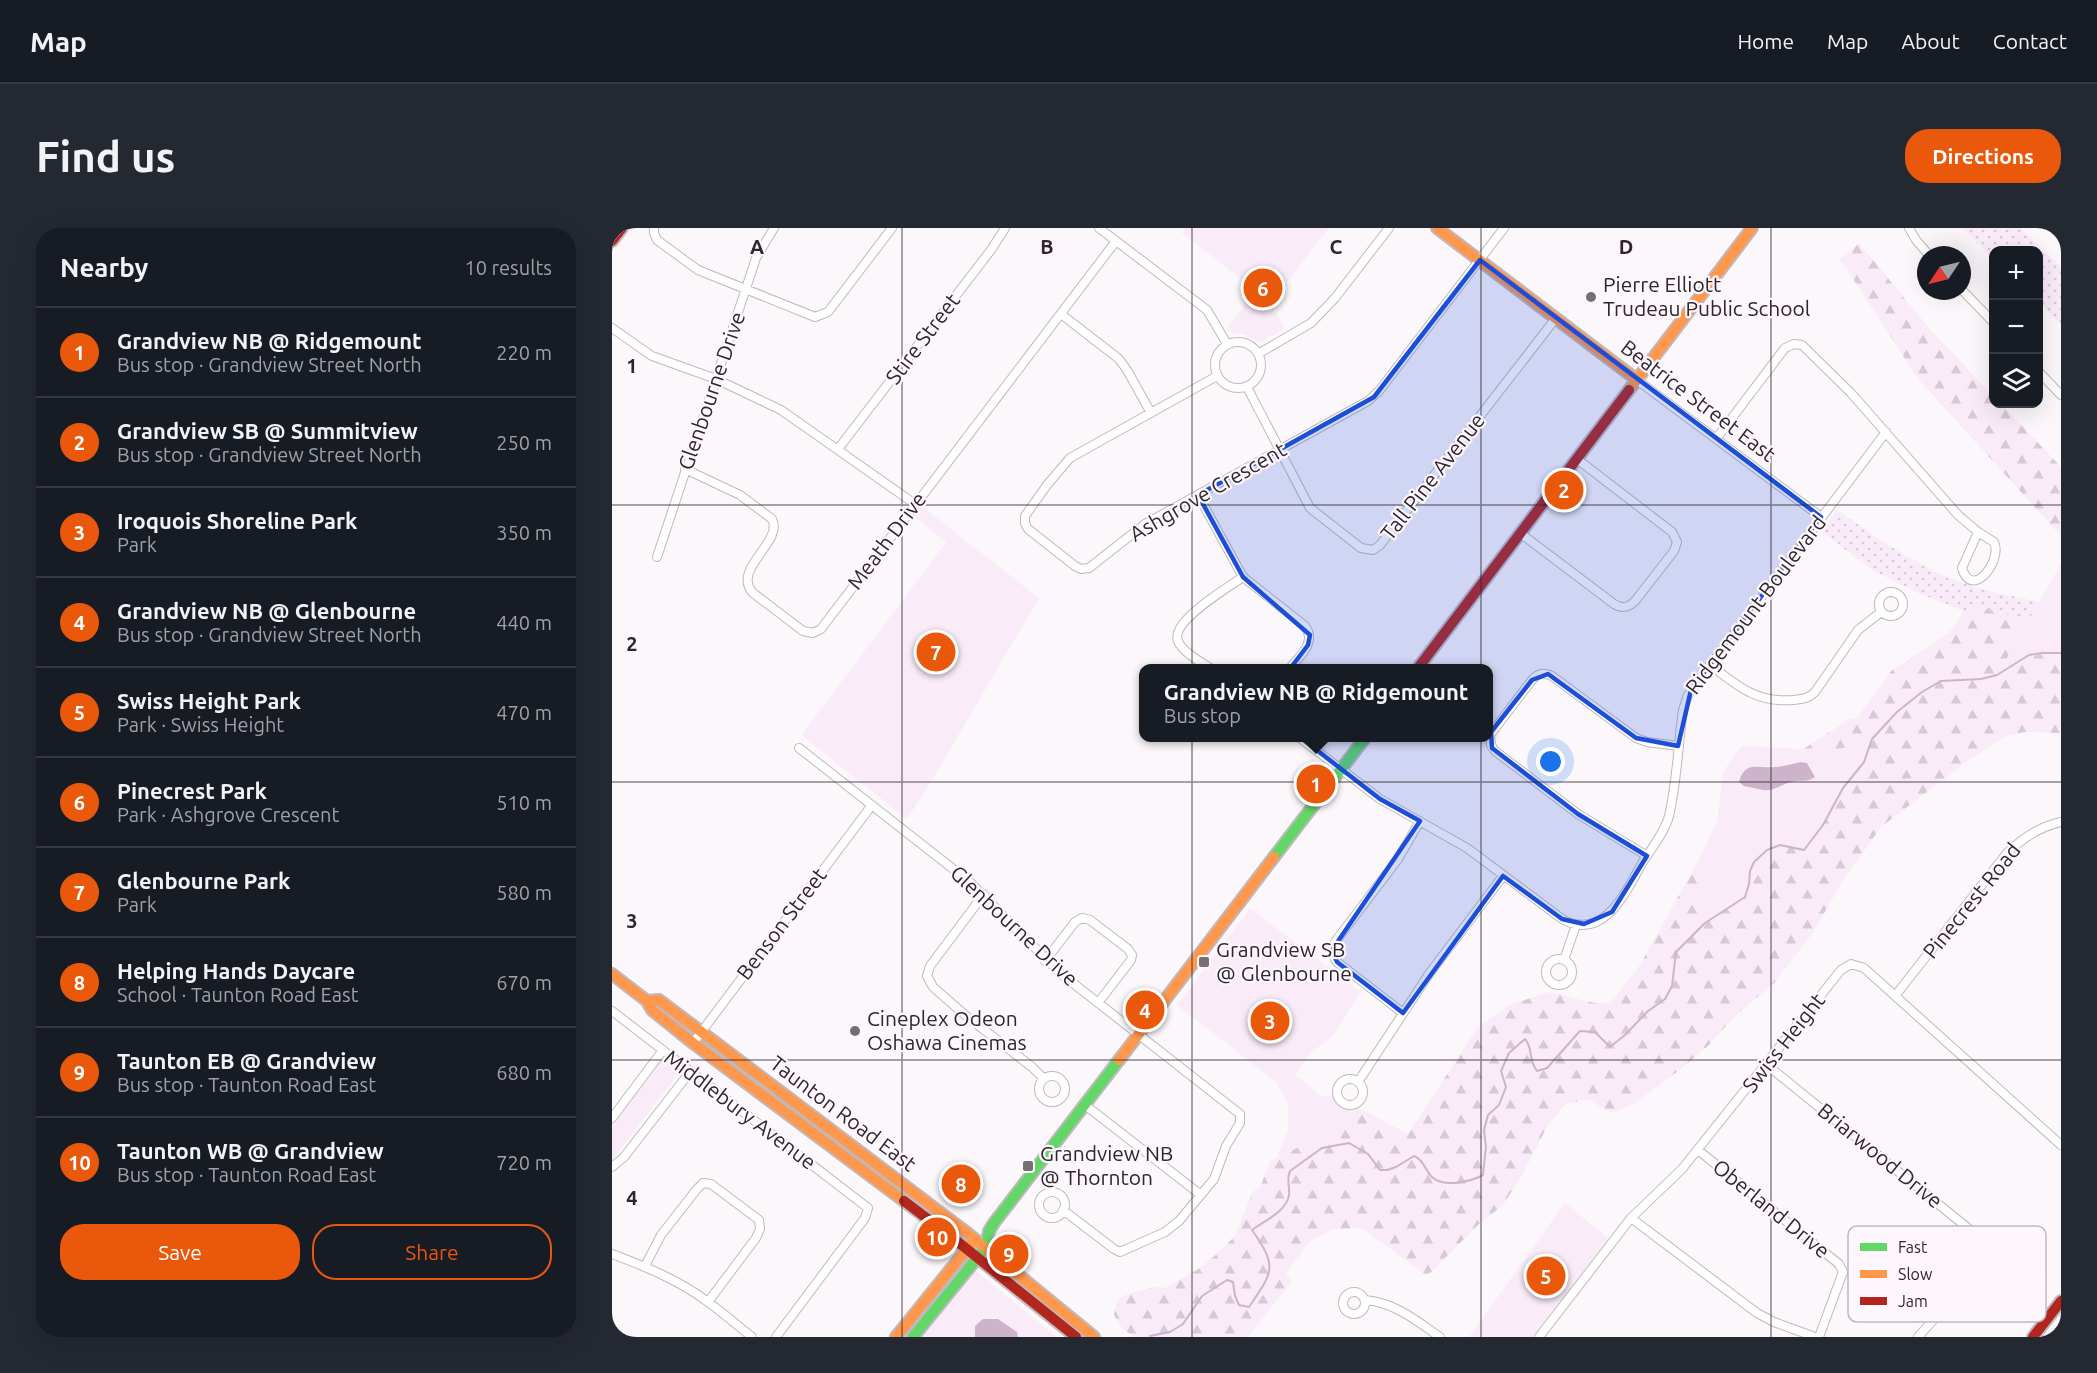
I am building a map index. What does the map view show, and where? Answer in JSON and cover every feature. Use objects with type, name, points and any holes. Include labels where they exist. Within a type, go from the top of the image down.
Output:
[{"type":"street","points":[[612,241],[622,228]]},
{"type":"street","points":[[654,228],[657,240],[685,262],[703,272],[812,317],[823,316],[891,228]]},
{"type":"street","name":"Glenbourne Drive","points":[[657,557],[758,253],[774,228]]},
{"type":"street","name":"Stire Street","points":[[838,449],[991,250],[1005,228]]},
{"type":"street","points":[[1099,228],[1207,310],[1227,344]]},
{"type":"street","points":[[1258,354],[1311,323],[1335,298],[1389,228]]},
{"type":"street","name":"Beatrice Street East","points":[[1437,228],[1821,517]]},
{"type":"street","name":"Ashgrove Crescent","points":[[1217,376],[1070,458],[1027,513],[1026,526],[1075,566],[1085,569],[1094,565],[1140,527],[1374,397],[1504,228]]},
{"type":"street","points":[[1422,664],[1752,228]]},
{"type":"street","points":[[1909,228],[1921,246]]},
{"type":"street","name":"Meath Drive","points":[[685,470],[740,495],[772,519],[775,531],[757,559],[749,576],[748,586],[762,600],[803,631],[810,633],[821,629],[1116,241]]},
{"type":"street","points":[[1971,299],[1989,318]]},
{"type":"street","points":[[1061,314],[1119,359],[1150,413]]},
{"type":"street","name":"Tall Pine Avenue","points":[[1247,387],[1305,500],[1313,511],[1361,548],[1376,549],[1556,318]]},
{"type":"street","points":[[612,328],[652,356],[716,379],[781,410],[915,504]]},
{"type":"street","points":[[1241,342],[1254,348],[1258,354],[1260,372],[1253,383],[1247,387],[1240,389],[1227,386],[1217,376],[1214,362],[1216,355],[1227,344],[1241,342]]},
{"type":"street","points":[[1716,439],[1783,351],[1794,344],[1802,345],[1851,393],[1958,515],[1978,532],[1992,539],[1997,550],[1985,575],[1974,580],[1966,576],[1962,568],[1978,532]]},
{"type":"street","points":[[2043,376],[2061,395]]},
{"type":"street","name":"Ridgemount Boulevard","points":[[1576,925],[1596,921],[1612,912],[1669,817],[1686,699],[1886,432]]},
{"type":"street","points":[[1520,533],[1619,607],[1628,607],[1633,604],[1662,567],[1676,548],[1674,534],[1577,459]]},
{"type":"street","points":[[1198,495],[1243,577],[1305,626],[1309,632],[1309,643],[1294,664]]},
{"type":"street","points":[[1204,664],[1181,646],[1177,638],[1178,632],[1195,610],[1243,577]]},
{"type":"street","points":[[1710,665],[1757,697],[1783,701],[1806,699],[1815,692],[1858,630],[1881,612]]},
{"type":"street","points":[[1493,731],[1532,680],[1544,673],[1552,676],[1636,738],[1678,746]]},
{"type":"street","points":[[1305,742],[1380,799],[1467,848],[1558,916],[1576,925],[1564,960]]},
{"type":"street","points":[[913,1337],[986,1247],[989,1231],[1362,742]]},
{"type":"street","points":[[1491,742],[1495,751],[1578,814],[1647,856]]},
{"type":"street","name":"Glenbourne Drive","points":[[799,748],[984,894],[1045,961],[1235,1108],[1241,1116],[1240,1123],[1226,1146],[1214,1179],[1201,1195]]},
{"type":"street","name":"Benson Street","points":[[693,1043],[872,805]]},
{"type":"street","points":[[1403,1013],[1342,966],[1334,958],[1332,950],[1335,942],[1402,853],[1420,821]]},
{"type":"street","name":"Pinecrest Road","points":[[1895,996],[2007,854],[2031,833],[2061,822]]},
{"type":"street","points":[[1358,1082],[1428,974],[1503,876]]},
{"type":"street","points":[[984,894],[930,966],[927,973],[928,980],[951,1004],[1032,1067],[1044,1079]]},
{"type":"street","points":[[1045,961],[1075,922],[1082,918],[1090,920],[1128,949],[1132,955],[1131,960],[1098,1003]]},
{"type":"street","name":"Swiss Height","points":[[1539,1337],[1631,1218],[1682,1169],[1841,970],[1851,964],[1864,968],[2061,1145]]},
{"type":"street","name":"Taunton Road East","points":[[612,974],[647,1001],[652,1010],[693,1043],[967,1249],[1076,1337]]},
{"type":"street","name":"Taunton Road East","points":[[647,1001],[659,1000],[986,1247],[1094,1337]]},
{"type":"street","name":"Middlebury Avenue","points":[[612,1011],[868,1208],[866,1218],[776,1337]]},
{"type":"street","points":[[612,1118],[663,1050]]},
{"type":"street","name":"Briarwood Drive","points":[[1767,1065],[1965,1226]]},
{"type":"street","points":[[612,1167],[624,1157],[690,1072]]},
{"type":"street","points":[[1063,1210],[1114,1249],[1123,1251],[1172,1228],[1201,1195],[1085,1106]]},
{"type":"street","name":"Oberland Drive","points":[[1698,1150],[1839,1264],[1843,1272],[1817,1337]]},
{"type":"street","points":[[645,1266],[661,1235],[697,1190],[703,1183],[711,1184],[759,1220],[760,1229],[756,1238],[708,1302]]},
{"type":"street","points":[[1631,1218],[1756,1313],[1817,1337]]},
{"type":"street","points":[[896,1337],[974,1238],[989,1231]]},
{"type":"street","points":[[612,1254],[645,1266],[685,1287],[752,1337]]},
{"type":"street","points":[[1365,1300],[1386,1305],[1407,1314],[1440,1337]]},
{"type":"street","points":[[2046,1320],[2061,1301]]},
{"type":"street","name":"Briarwood Drive","points":[[1918,1337],[1931,1322]]},
{"type":"street","points":[[2033,1337],[2045,1322]]},
{"type":"highlighted area","points":[[1480,260],[1821,517],[1691,690],[1678,746],[1636,738],[1548,674],[1532,680],[1491,732],[1492,748],[1578,814],[1647,856],[1612,912],[1584,924],[1562,919],[1503,876],[1403,1013],[1337,962],[1332,950],[1420,821],[1380,799],[1261,707],[1308,645],[1310,635],[1243,577],[1198,495],[1374,397]]},
{"type":"green space","points":[[1186,228],[1329,228],[1287,282],[1266,295],[1285,329],[1261,342],[1244,334],[1231,333],[1228,327],[1253,294],[1245,282],[1182,233]]},
{"type":"green space","points":[[1962,228],[2021,228],[2039,246],[1989,246],[1989,255]]},
{"type":"green space","points":[[1859,243],[1929,328],[1989,392],[1989,408],[2005,408],[2061,467],[2061,536],[1919,380],[1840,259]]},
{"type":"green space","points":[[2043,249],[2061,267],[2061,325],[2043,306]]},
{"type":"green space","points":[[920,505],[1039,598],[907,819],[801,735],[946,542],[912,515]]},
{"type":"green space","points":[[1837,510],[1895,549],[1941,574],[1978,588],[2039,602],[2029,621],[1981,607],[1963,611],[1916,592],[1871,569],[1821,531]]},
{"type":"green space","points":[[2061,564],[2061,653],[2041,654],[2027,658],[1997,675]]},
{"type":"green space","points":[[2061,586],[2061,733],[2024,732],[2006,736],[1966,762],[1881,827],[1844,879],[1812,934],[1775,982],[1733,1018],[1710,1044],[1634,1104],[1611,1113],[1588,1099],[1566,1104],[1548,1125],[1521,1177],[1503,1205],[1478,1225],[1430,1273],[1426,1275],[1362,1228],[1334,1229],[1309,1242],[1286,1273],[1292,1281],[1248,1337],[1134,1337],[1122,1328],[1114,1315],[1116,1304],[1122,1296],[1155,1287],[1165,1288],[1197,1270],[1236,1235],[1252,1193],[1261,1185],[1270,1161],[1301,1146],[1331,1140],[1359,1108],[1408,1134],[1478,1027],[1509,1005],[1549,992],[1599,1004],[1609,1002],[1638,968],[1700,858],[1717,823],[1802,750],[1849,719],[1857,718],[1891,671],[1949,633],[1963,611],[1981,607],[2029,621]]},
{"type":"green space","points":[[1872,739],[1864,762],[1843,788],[1823,825],[1804,850],[1780,845],[1767,850],[1754,862],[1745,897],[1705,923],[1700,858],[1717,823],[1723,772],[1742,746],[1833,751]]},
{"type":"green space","points":[[1250,908],[1361,992],[1332,1037],[1310,1053],[1295,1075],[1322,1096],[1333,1095],[1343,1108],[1359,1108],[1331,1140],[1301,1146],[1277,1157],[1288,1130],[1288,1105],[1277,1083],[1177,1005]]},
{"type":"green space","points":[[662,1058],[679,1073],[612,1160],[612,1122]]},
{"type":"green space","points":[[1565,1203],[1608,1238],[1533,1337],[1469,1337]]},
{"type":"green space","points":[[975,1270],[1057,1337],[921,1337]]},
{"type":"shaded area","points":[[1807,763],[1815,777],[1767,790],[1744,786],[1739,782],[1749,768]]},
{"type":"shaded area","points":[[983,1319],[998,1319],[1017,1332],[1018,1337],[975,1337],[975,1326]]},
{"type":"waterway","points":[[1150,1336],[1170,1332],[1183,1324],[1202,1296],[1227,1280],[1233,1282],[1239,1305],[1249,1307],[1263,1285],[1269,1269],[1266,1253],[1252,1230],[1284,1206],[1289,1195],[1290,1171],[1322,1148],[1349,1143],[1368,1154],[1380,1170],[1396,1167],[1414,1156],[1420,1160],[1432,1177],[1443,1182],[1464,1182],[1483,1175],[1486,1147],[1484,1130],[1488,1115],[1499,1105],[1506,1087],[1501,1071],[1509,1053],[1525,1039],[1537,1071],[1547,1068],[1580,1031],[1595,1032],[1610,1047],[1648,1011],[1665,999],[1672,986],[1676,952],[1705,923],[1745,897],[1754,862],[1767,850],[1780,845],[1804,850],[1823,825],[1843,788],[1864,762],[1872,739],[1897,712],[1922,692],[1941,681],[1981,679],[1997,675],[2029,655],[2061,653]]},
{"type":"traffic: fast","points":[[1274,857],[1362,742]]},
{"type":"traffic: fast","points":[[913,1337],[986,1247],[989,1231],[994,1223],[1119,1060]]},
{"type":"traffic: slow","points":[[1437,228],[1637,380]]},
{"type":"traffic: slow","points":[[1629,390],[1752,228]]},
{"type":"traffic: slow","points":[[1119,1060],[1274,857]]},
{"type":"traffic: slow","points":[[612,974],[647,1001],[652,1010],[693,1043],[904,1201]]},
{"type":"traffic: slow","points":[[647,1001],[659,1000],[966,1232],[1094,1337]]},
{"type":"traffic: slow","points":[[896,1337],[971,1244]]},
{"type":"traffic: jam","points":[[612,241],[622,228]]},
{"type":"traffic: jam","points":[[1421,664],[1629,390]]},
{"type":"traffic: jam","points":[[904,1201],[1076,1337]]},
{"type":"traffic: jam","points":[[2046,1320],[2061,1301]]},
{"type":"traffic: jam","points":[[2033,1337],[2045,1322]]},
{"type":"place","name":"Pinecrest Park","points":[[1263,288]]},
{"type":"place","name":"Pierre Elliott Trudeau Public School","points":[[1591,297]]},
{"type":"place","name":"Grandview SB @ Summitview","points":[[1564,490]]},
{"type":"place","name":"Glenbourne Park","points":[[936,652]]},
{"type":"place","name":"Grandview NB @ Ridgemount","points":[[1316,784]]},
{"type":"place","name":"Grandview SB @ Glenbourne","points":[[1204,962]]},
{"type":"place","name":"Grandview NB @ Glenbourne","points":[[1145,1010]]},
{"type":"place","name":"Iroquois Shoreline Park","points":[[1270,1021]]},
{"type":"place","name":"Cineplex Odeon Oshawa Cinemas","points":[[855,1031]]},
{"type":"place","name":"Grandview NB @ Thornton","points":[[1028,1166]]},
{"type":"place","name":"Helping Hands Daycare","points":[[961,1184]]},
{"type":"place","name":"Taunton WB @ Grandview","points":[[937,1237]]},
{"type":"place","name":"Taunton EB @ Grandview","points":[[1009,1254]]},
{"type":"place","name":"Swiss Height Park","points":[[1546,1276]]}]
